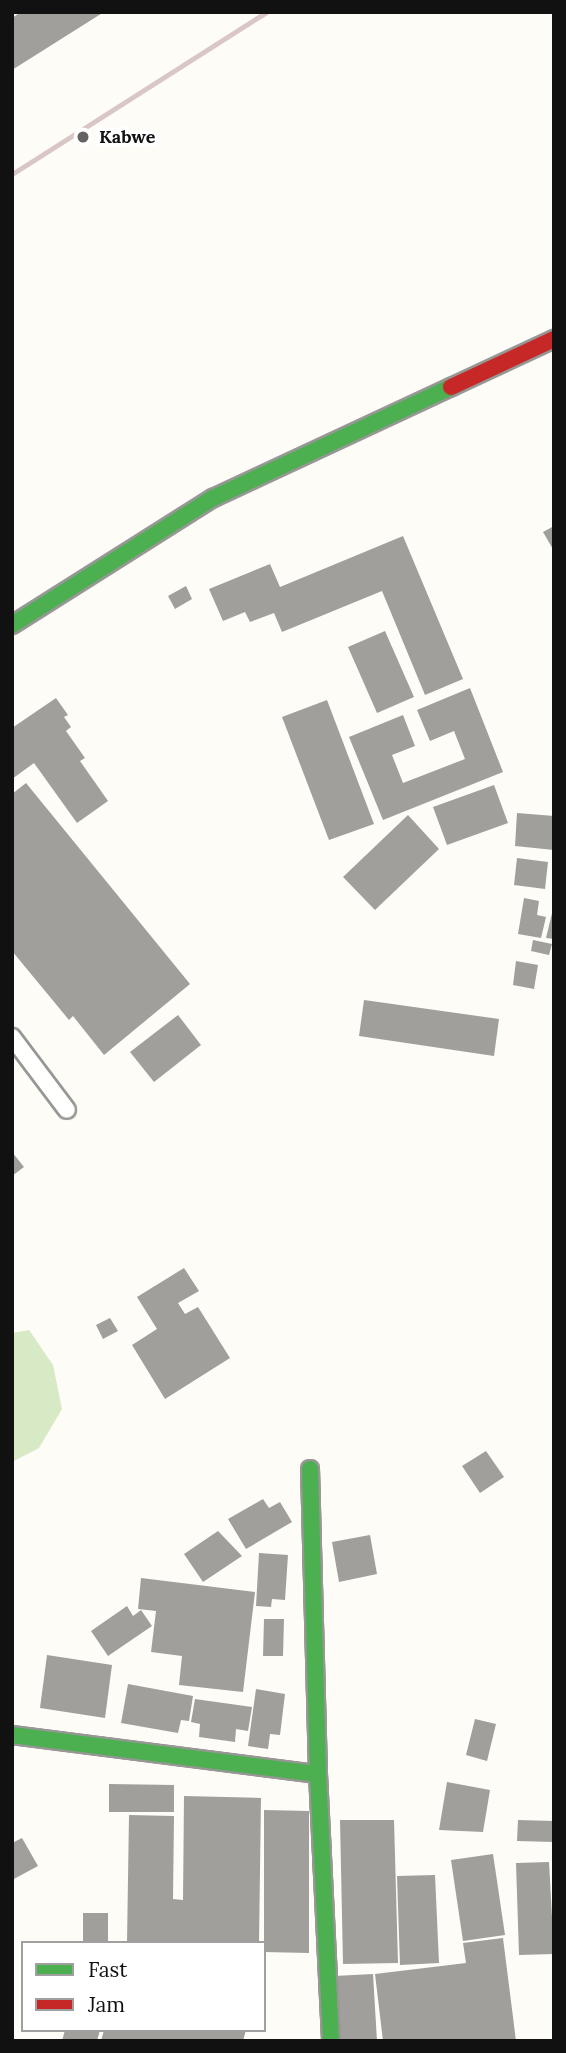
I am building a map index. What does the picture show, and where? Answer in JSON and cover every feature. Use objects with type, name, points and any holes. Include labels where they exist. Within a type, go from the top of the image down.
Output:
[{"type":"street","points":[[12,625],[213,498],[554,338]]},
{"type":"street","points":[[310,1469],[318,1774],[331,2041]]},
{"type":"street","points":[[12,1735],[318,1774]]},
{"type":"lane","points":[[12,1037],[66,1110]]},
{"type":"green space","points":[[29,1330],[53,1365],[62,1409],[39,1448],[12,1462],[12,1333]]},
{"type":"building","points":[[21,12],[104,12],[12,70],[12,18]]},
{"type":"building","points":[[554,526],[554,551],[543,532]]},
{"type":"building","points":[[403,536],[463,679],[425,695],[382,591],[282,632],[274,613],[250,622],[245,612],[223,621],[209,589],[270,564],[280,587]]},
{"type":"building","points":[[186,586],[192,599],[175,609],[168,596]]},
{"type":"building","points":[[385,631],[414,697],[377,713],[348,647]]},
{"type":"building","points":[[470,688],[503,772],[383,820],[349,737],[403,715],[415,746],[392,755],[403,783],[465,759],[454,731],[430,741],[417,710]]},
{"type":"building","points":[[56,698],[68,715],[64,717],[71,727],[66,731],[85,758],[80,761],[108,801],[77,823],[34,763],[12,779],[12,728]]},
{"type":"building","points":[[327,700],[374,824],[329,840],[282,717]]},
{"type":"building","points":[[26,783],[190,984],[104,1055],[73,1016],[69,1020],[12,951],[12,794]]},
{"type":"building","points":[[494,785],[508,823],[447,845],[433,807]]},
{"type":"building","points":[[517,813],[554,816],[554,850],[515,846]]},
{"type":"building","points":[[408,815],[439,849],[375,910],[343,877]]},
{"type":"building","points":[[517,858],[548,862],[545,889],[514,885]]},
{"type":"building","points":[[524,898],[539,901],[537,915],[546,917],[541,938],[518,934]]},
{"type":"building","points":[[554,909],[554,939],[546,938]]},
{"type":"building","points":[[533,940],[552,944],[549,955],[531,951]]},
{"type":"building","points":[[516,961],[538,965],[534,989],[513,985]]},
{"type":"building","points":[[364,1000],[499,1019],[494,1056],[359,1036]]},
{"type":"building","points":[[178,1015],[201,1045],[154,1082],[130,1052]]},
{"type":"building","points":[[12,1152],[24,1167],[12,1176]]},
{"type":"building","points":[[184,1268],[199,1291],[178,1303],[185,1314],[198,1307],[230,1358],[165,1399],[132,1345],[157,1329],[137,1297]]},
{"type":"building","points":[[110,1318],[118,1331],[103,1339],[96,1325]]},
{"type":"building","points":[[486,1451],[504,1477],[480,1493],[462,1466]]},
{"type":"building","points":[[263,1499],[269,1508],[280,1502],[292,1522],[246,1549],[228,1519]]},
{"type":"building","points":[[218,1531],[242,1556],[203,1582],[184,1554]]},
{"type":"building","points":[[370,1535],[377,1574],[339,1582],[332,1542]]},
{"type":"building","points":[[259,1553],[288,1555],[285,1600],[272,1599],[271,1607],[256,1606]]},
{"type":"building","points":[[141,1578],[255,1592],[243,1692],[179,1685],[182,1656],[151,1652],[156,1611],[138,1609]]},
{"type":"building","points":[[127,1606],[133,1616],[141,1610],[152,1626],[108,1656],[91,1631]]},
{"type":"building","points":[[264,1619],[284,1619],[283,1656],[263,1656]]},
{"type":"building","points":[[47,1655],[112,1665],[105,1718],[40,1708]]},
{"type":"building","points":[[128,1684],[193,1696],[189,1721],[181,1720],[178,1733],[121,1723]]},
{"type":"building","points":[[256,1689],[285,1694],[280,1735],[270,1734],[268,1749],[248,1746]]},
{"type":"building","points":[[195,1699],[252,1707],[248,1731],[236,1729],[235,1742],[199,1737],[200,1724],[191,1722]]},
{"type":"building","points":[[475,1719],[496,1724],[487,1761],[466,1755]]},
{"type":"building","points":[[447,1782],[490,1790],[483,1832],[439,1830]]},
{"type":"building","points":[[109,1784],[174,1785],[174,1812],[109,1812]]},
{"type":"building","points":[[184,1796],[261,1798],[259,1941],[127,1941],[129,1815],[174,1816],[173,1899],[183,1900]]},
{"type":"building","points":[[264,1810],[309,1811],[309,1953],[266,1952]]},
{"type":"building","points":[[340,1820],[394,1820],[398,1963],[343,1964]]},
{"type":"building","points":[[518,1820],[554,1821],[554,1842],[517,1841]]},
{"type":"building","points":[[22,1838],[38,1866],[12,1880],[12,1843]]},
{"type":"building","points":[[493,1854],[505,1935],[463,1941],[451,1860]]},
{"type":"building","points":[[549,1862],[554,1954],[519,1955],[516,1863]]},
{"type":"building","points":[[435,1875],[439,1963],[400,1965],[397,1876]]},
{"type":"building","points":[[83,1913],[108,1913],[108,1941],[83,1941]]},
{"type":"building","points":[[503,1938],[516,2041],[383,2041],[375,1974],[466,1963],[463,1943]]},
{"type":"building","points":[[373,1974],[377,2041],[337,2041],[334,1976]]},
{"type":"building","points":[[64,2032],[99,2032],[97,2041],[62,2041]]},
{"type":"building","points":[[103,2032],[245,2032],[243,2041],[101,2041]]},
{"type":"railway","points":[[12,174],[266,12]]},
{"type":"traffic: fast","points":[[12,625],[213,498],[451,387]]},
{"type":"traffic: fast","points":[[12,1735],[318,1774],[310,1469]]},
{"type":"traffic: fast","points":[[318,1774],[331,2041]]},
{"type":"traffic: jam","points":[[451,387],[554,339]]},
{"type":"place","name":"Kabwe","points":[[83,137]]}]
